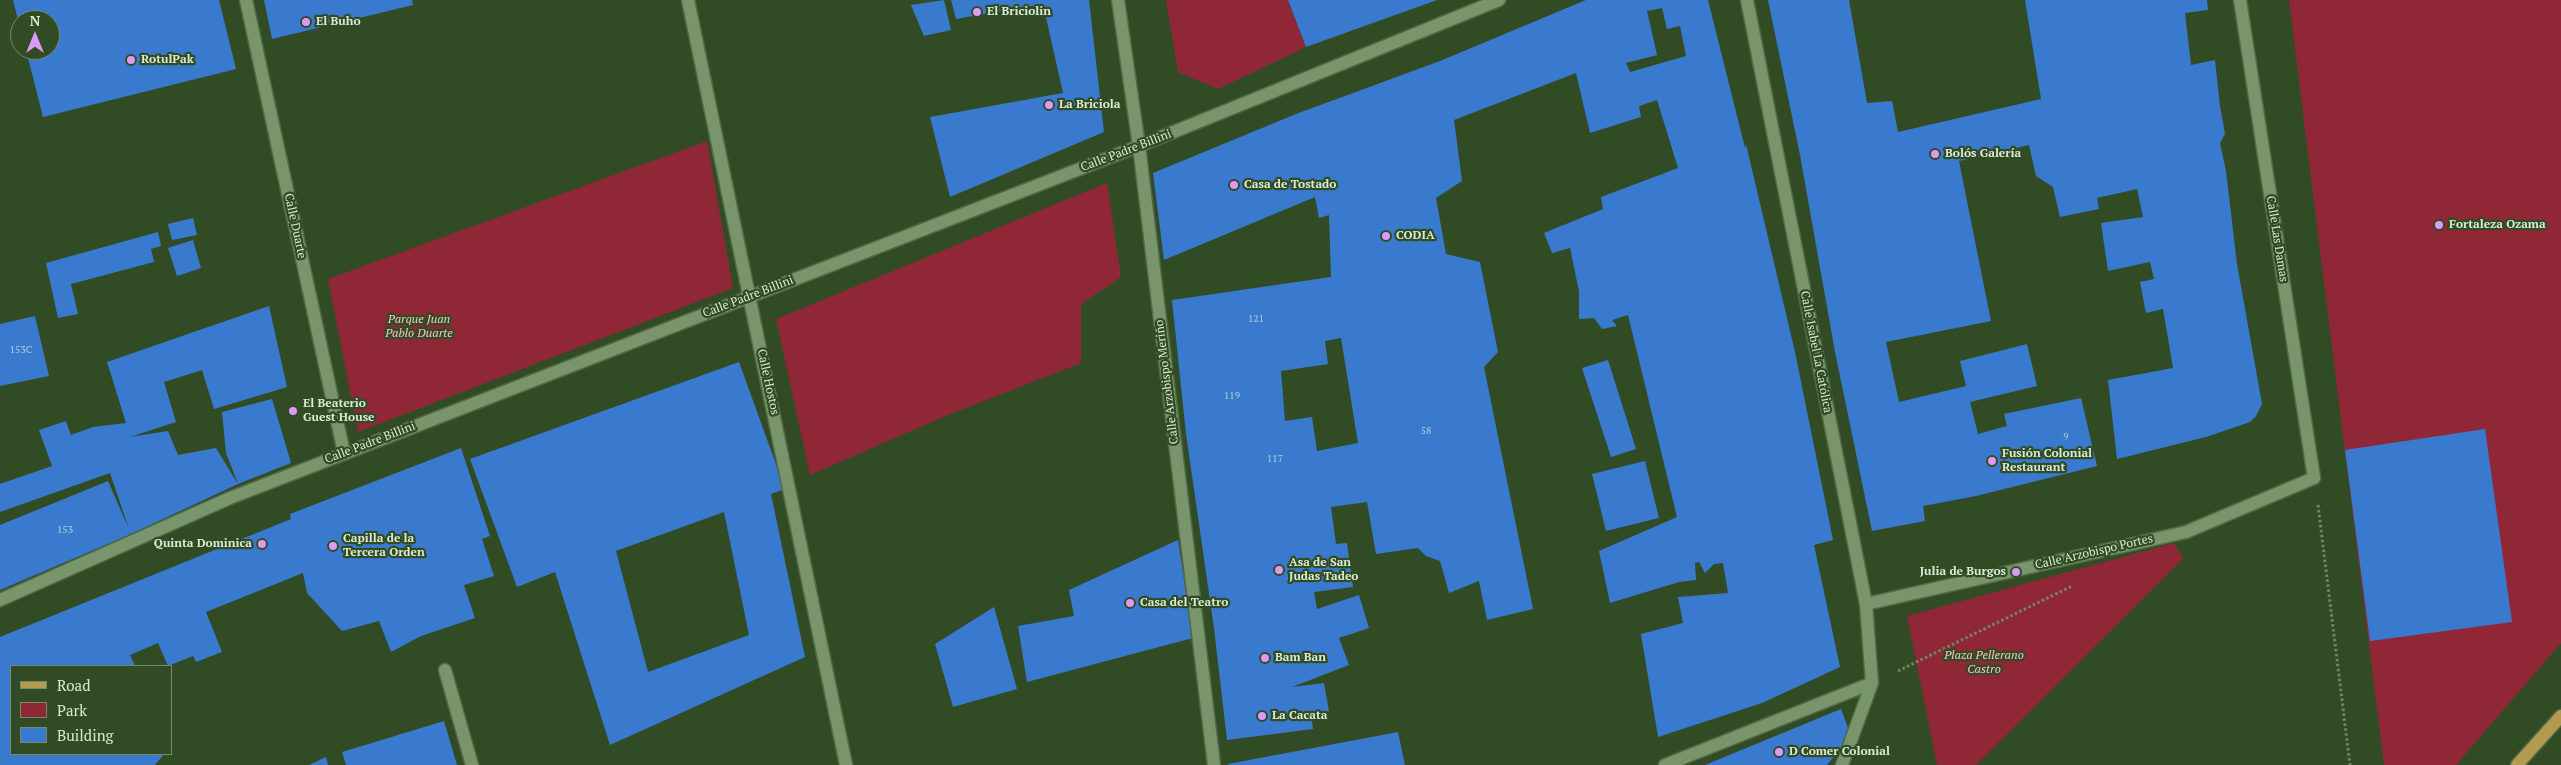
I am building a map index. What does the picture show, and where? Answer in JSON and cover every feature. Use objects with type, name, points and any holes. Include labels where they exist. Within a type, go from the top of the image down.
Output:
[{"type":"main road","points":[[2517,765],[2561,716]]},
{"type":"street","name":"Calle Duarte","points":[[246,0],[344,453]]},
{"type":"street","name":"Calle Hostos","points":[[688,0],[846,765]]},
{"type":"street","name":"Calle Arzobispo Meriño","points":[[1118,0],[1139,146],[1214,765]]},
{"type":"street","name":"Calle Padre Billini","points":[[0,600],[230,498],[1139,146],[1499,0]]},
{"type":"street","name":"Calle Isabel La Católica","points":[[1747,0],[1866,604],[1872,683],[1842,765]]},
{"type":"street","name":"Calle Las Damas","points":[[2240,0],[2314,478]]},
{"type":"street","name":"Calle Arzobispo Portes","points":[[1866,604],[2186,532],[2314,478]]},
{"type":"street","points":[[445,670],[472,765]]},
{"type":"street","points":[[1666,765],[1872,683]]},
{"type":"path","points":[[2314,478],[2350,765]]},
{"type":"path","points":[[1872,683],[2078,583]]},
{"type":"green space","points":[[1166,0],[1288,0],[1306,47],[1218,89],[1178,72]]},
{"type":"green space","name":"Fortaleza Ozama","points":[[2289,0],[2561,0],[2561,643],[2456,765],[2384,765]]},
{"type":"green space","name":"Parque Juan Pablo Duarte","points":[[707,141],[733,288],[358,432],[328,279]]},
{"type":"green space","points":[[1107,183],[1121,277],[1081,304],[1081,363],[948,415],[810,475],[776,319]]},
{"type":"green space","name":"Plaza Pellerano Castro","points":[[2174,543],[2183,559],[1976,765],[1937,765],[1907,616]]},
{"type":"building","name":"RotulPak","points":[[13,0],[219,0],[236,69],[43,117],[29,60],[60,60],[60,10],[16,10]]},
{"type":"building","name":"El Buho","points":[[264,0],[412,0],[413,5],[272,39]]},
{"type":"building","points":[[944,0],[951,30],[924,36],[911,5]]},
{"type":"building","name":"La Briciola","points":[[951,0],[1089,0],[1104,132],[950,197],[930,117],[1063,93],[1043,4],[956,19]]},
{"type":"building","points":[[1288,0],[1437,0],[1306,47]]},
{"type":"building","points":[[1586,0],[1708,0],[1745,148],[1746,144],[1795,352],[1833,540],[1814,545],[1840,667],[1762,703],[1658,737],[1641,634],[1683,623],[1678,597],[1728,593],[1723,563],[1714,564],[1705,573],[1699,562],[1695,563],[1696,580],[1679,582],[1610,603],[1599,551],[1677,517],[1628,315],[1612,320],[1617,326],[1602,329],[1594,318],[1579,319],[1579,291],[1570,248],[1552,253],[1544,233],[1603,209],[1601,197],[1678,168],[1657,100],[1639,106],[1641,117],[1590,133],[1576,73],[1454,120],[1462,181],[1436,198],[1446,254],[1480,262],[1498,352],[1484,367],[1533,609],[1487,620],[1479,581],[1449,593],[1440,561],[1426,556],[1418,548],[1376,554],[1367,502],[1331,507],[1336,544],[1347,543],[1353,587],[1314,592],[1317,609],[1359,595],[1369,628],[1339,638],[1349,665],[1292,687],[1324,683],[1329,711],[1311,714],[1313,729],[1227,740],[1214,628],[1186,434],[1172,300],[1331,277],[1329,215],[1319,218],[1315,197],[1164,260],[1153,173],[1296,114],[1440,61]],"holes":[[[1662,8],[1667,29],[1680,26],[1686,56],[1630,72],[1626,63],[1657,55],[1647,11]],[[1341,338],[1358,443],[1317,451],[1312,417],[1285,421],[1281,371],[1328,364],[1325,341]]]},
{"type":"building","points":[[1768,0],[1849,0],[1867,103],[1892,101],[1898,132],[2041,99],[2025,0],[2207,0],[2208,10],[2185,13],[2191,65],[2215,60],[2225,134],[2220,143],[2226,171],[2237,264],[2262,404],[2256,416],[2250,422],[2206,437],[2117,459],[2108,380],[2173,368],[2163,309],[2146,313],[2140,282],[2154,279],[2150,262],[2108,271],[2101,223],[2143,217],[2137,189],[2097,198],[2099,209],[2060,217],[2053,187],[2036,176],[2029,145],[1959,161],[1991,321],[1886,342],[1899,402],[1966,386],[1960,361],[2027,344],[2037,386],[1970,402],[1978,434],[2007,426],[2004,414],[2081,398],[2097,466],[1976,496],[1923,506],[1925,521],[1872,531],[1835,352],[1800,155]]},
{"type":"building","points":[[193,218],[197,235],[172,240],[168,224]]},
{"type":"building","points":[[158,232],[161,246],[151,249],[154,262],[71,284],[78,314],[58,318],[46,263]]},
{"type":"building","points":[[193,240],[201,268],[177,276],[168,248]]},
{"type":"building","points":[[269,306],[287,387],[214,409],[202,370],[164,382],[176,422],[130,437],[168,431],[178,455],[216,448],[238,484],[131,534],[0,590],[0,525],[108,481],[129,529],[110,473],[0,512],[0,484],[52,466],[39,430],[66,421],[71,435],[93,427],[126,423],[107,362]]},
{"type":"building","points":[[35,316],[49,376],[0,386],[0,324]]},
{"type":"building","points":[[1608,360],[1636,449],[1611,457],[1582,368]]},
{"type":"building","points":[[739,362],[785,489],[771,494],[805,657],[610,745],[555,572],[517,587],[470,459]],"holes":[[[724,512],[749,635],[648,672],[616,551]]]},
{"type":"building","points":[[272,399],[291,463],[238,484],[226,453],[222,412]]},
{"type":"building","points":[[2485,429],[2512,622],[2370,641],[2345,450]]},
{"type":"building","points":[[461,448],[490,536],[482,539],[494,576],[464,585],[475,618],[421,636],[391,652],[379,621],[342,631],[307,593],[303,573],[206,612],[222,652],[196,662],[193,656],[168,665],[158,643],[130,655],[135,665],[10,665],[10,755],[163,755],[155,765],[0,765],[0,637],[291,519],[290,514]]},
{"type":"building","points":[[1645,461],[1659,518],[1606,531],[1592,474]]},
{"type":"building","name":"Casa del Teatro","points":[[1178,540],[1193,638],[1027,682],[1018,626],[1074,616],[1069,590]]},
{"type":"building","points":[[994,607],[1017,689],[953,707],[935,644]]},
{"type":"building","points":[[1841,709],[1851,736],[1827,765],[1705,765]]},
{"type":"building","points":[[444,721],[457,765],[346,765],[342,752]]},
{"type":"building","points":[[1398,732],[1405,765],[1228,764]]},
{"type":"building","points":[[326,757],[328,765],[309,765]]},
{"type":"place","name":"El Briciolin","points":[[977,12]]},
{"type":"place","name":"El Buho","points":[[306,22]]},
{"type":"place","name":"RotulPak","points":[[131,60]]},
{"type":"place","name":"La Briciola","points":[[1049,105]]},
{"type":"place","name":"Bolós Galería","points":[[1935,154]]},
{"type":"place","name":"Casa de Tostado","points":[[1234,185]]},
{"type":"place","name":"Fortaleza Ozama","points":[[2439,225]]},
{"type":"place","name":"CODIA","points":[[1386,236]]},
{"type":"place","name":"El Beaterio Guest House","points":[[293,411]]},
{"type":"place","name":"Fusión Colonial Restaurant","points":[[1992,461]]},
{"type":"place","name":"Quinta Dominica","points":[[262,544]]},
{"type":"place","name":"Capilla de la Tercera Orden","points":[[333,546]]},
{"type":"place","name":"Asa de San Judas Tadeo","points":[[1279,570]]},
{"type":"place","name":"Julia de Burgos","points":[[2016,572]]},
{"type":"place","name":"Casa del Teatro","points":[[1130,603]]},
{"type":"place","name":"Bam Ban","points":[[1265,658]]},
{"type":"place","name":"La Cacata","points":[[1262,716]]},
{"type":"place","name":"D Comer Colonial","points":[[1779,752]]}]
